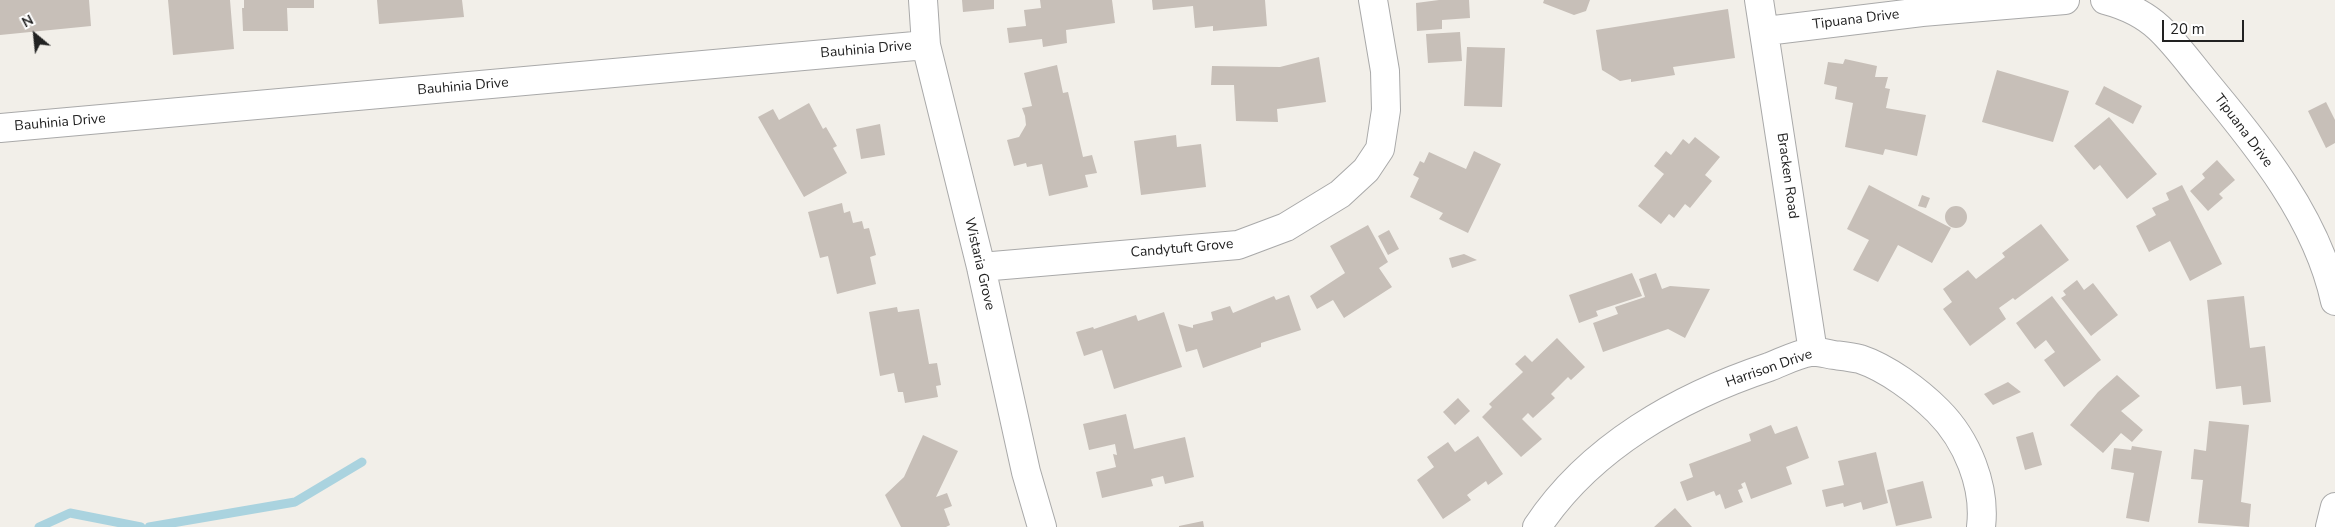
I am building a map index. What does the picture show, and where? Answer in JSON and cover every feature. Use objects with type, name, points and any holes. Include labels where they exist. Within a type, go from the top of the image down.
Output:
[{"type":"street","name":"Wistaria Grove","points":[[923,0],[926,45],[980,267],[1026,472],[1042,527]]},
{"type":"street","name":"Candytuft Grove","points":[[980,267],[1238,245],[1286,227],[1340,194],[1366,170],[1380,149],[1386,110],[1385,71],[1373,0]]},
{"type":"street","name":"Bracken Road","points":[[1759,0],[1766,31],[1813,352]]},
{"type":"street","name":"Tipuana Drive","points":[[1766,31],[1922,12],[2065,0]]},
{"type":"street","name":"Tipuana Drive","points":[[2106,0],[2129,8],[2159,28],[2246,131],[2290,196],[2311,232],[2335,301]]},
{"type":"street","name":"Bauhinia Drive","points":[[0,128],[926,45]]},
{"type":"street","name":"Harrison Drive","points":[[1537,527],[1584,471],[1620,440],[1670,409],[1740,376],[1813,352],[1860,359],[1899,379],[1925,397],[1950,422],[1966,450],[1977,478],[1983,512],[1981,527]]},
{"type":"street","points":[[2330,527],[2335,506]]},
{"type":"building","points":[[0,0],[89,0],[91,26],[0,35]]},
{"type":"building","points":[[168,0],[230,0],[234,49],[173,55]]},
{"type":"building","points":[[244,0],[314,0],[314,8],[287,8],[288,31],[243,31],[242,8],[244,8]]},
{"type":"building","points":[[377,0],[462,0],[464,17],[379,24]]},
{"type":"building","points":[[962,0],[994,0],[994,9],[963,12]]},
{"type":"building","points":[[1040,0],[1112,0],[1115,23],[1066,30],[1067,43],[1043,47],[1042,39],[1009,43],[1007,28],[1026,26],[1024,10],[1041,8]]},
{"type":"building","points":[[1152,0],[1265,0],[1267,26],[1213,31],[1213,26],[1195,28],[1193,6],[1153,10]]},
{"type":"building","points":[[1439,0],[1469,0],[1470,18],[1442,20],[1442,29],[1417,31],[1416,3]]},
{"type":"building","points":[[1544,0],[1590,0],[1586,11],[1574,15],[1543,3]]},
{"type":"building","points":[[1728,9],[1735,58],[1673,67],[1675,75],[1631,82],[1631,79],[1620,81],[1602,70],[1596,30]]},
{"type":"building","points":[[1460,32],[1462,61],[1428,63],[1426,34]]},
{"type":"building","points":[[1467,47],[1505,48],[1502,107],[1464,106]]},
{"type":"building","points":[[1319,57],[1326,102],[1277,109],[1278,122],[1236,121],[1234,85],[1211,85],[1212,66],[1280,67]]},
{"type":"building","points":[[1845,59],[1877,66],[1875,77],[1888,77],[1885,88],[1890,89],[1886,108],[1926,115],[1917,156],[1885,149],[1883,155],[1845,147],[1853,103],[1835,99],[1837,87],[1824,84],[1828,62],[1843,64]]},
{"type":"building","points":[[1057,65],[1063,93],[1068,92],[1083,157],[1092,155],[1097,173],[1085,175],[1088,187],[1049,196],[1042,164],[1027,167],[1026,163],[1014,166],[1007,140],[1019,137],[1026,125],[1022,108],[1032,106],[1024,73]]},
{"type":"building","points":[[1997,70],[2069,91],[2053,142],[1982,122]]},
{"type":"building","points":[[2104,86],[2142,106],[2133,124],[2095,104]]},
{"type":"building","points":[[2326,102],[2335,120],[2335,143],[2326,148],[2308,111]]},
{"type":"building","points":[[809,103],[823,129],[826,127],[837,146],[833,148],[847,173],[804,197],[758,117],[773,109],[779,120]]},
{"type":"building","points":[[2109,117],[2157,174],[2127,199],[2100,165],[2094,170],[2074,146]]},
{"type":"building","points":[[880,124],[885,155],[861,159],[856,129]]},
{"type":"building","points":[[1176,135],[1177,147],[1201,144],[1206,187],[1141,195],[1134,141]]},
{"type":"building","points":[[1695,137],[1720,157],[1705,175],[1712,181],[1690,208],[1685,204],[1674,218],[1669,214],[1661,224],[1638,206],[1664,174],[1654,166],[1666,151],[1671,155],[1683,139],[1689,144]]},
{"type":"building","points":[[1474,151],[1501,164],[1468,233],[1439,219],[1443,213],[1410,197],[1419,178],[1413,175],[1420,161],[1424,163],[1429,152],[1466,169]]},
{"type":"building","points":[[2217,160],[2235,180],[2219,194],[2223,198],[2208,211],[2190,191],[2205,178],[2202,174]]},
{"type":"building","points":[[1869,185],[1951,228],[1932,263],[1898,245],[1878,282],[1853,270],[1869,240],[1847,229]]},
{"type":"building","points":[[2182,185],[2222,264],[2190,281],[2170,241],[2149,252],[2136,226],[2156,215],[2152,208],[2169,200],[2166,193]]},
{"type":"building","points":[[1922,195],[1930,198],[1926,208],[1918,206]]},
{"type":"building","points":[[842,203],[844,213],[850,211],[853,223],[862,221],[864,229],[869,228],[876,255],[870,257],[876,284],[837,294],[828,256],[820,258],[808,212]]},
{"type":"building","points":[[1956,206],[1964,209],[1967,217],[1964,225],[1956,228],[1948,225],[1945,217],[1948,209]]},
{"type":"building","points":[[2041,224],[2069,260],[2015,300],[2013,298],[1999,308],[2006,319],[1970,346],[1943,309],[1952,302],[1943,289],[1968,270],[1976,279],[2005,257],[2002,253]]},
{"type":"building","points":[[1368,225],[1388,262],[1379,268],[1392,287],[1344,318],[1333,300],[1317,309],[1310,296],[1345,273],[1330,246]]},
{"type":"building","points":[[1389,230],[1399,249],[1388,255],[1378,236]]},
{"type":"building","points":[[1464,254],[1477,260],[1452,268],[1449,258]]},
{"type":"building","points":[[1632,273],[1642,296],[1596,311],[1598,316],[1579,323],[1569,295]]},
{"type":"building","points":[[1656,273],[1662,289],[1670,286],[1710,289],[1685,338],[1668,329],[1603,352],[1593,323],[1618,314],[1615,307],[1645,297],[1639,279]]},
{"type":"building","points":[[2077,280],[2084,290],[2093,283],[2118,315],[2091,336],[2061,298],[2066,295],[2063,291]]},
{"type":"building","points":[[1289,295],[1301,330],[1261,343],[1261,347],[1203,368],[1197,349],[1186,352],[1178,324],[1193,328],[1193,325],[1213,320],[1211,312],[1230,306],[1233,313],[1274,296],[1276,300]]},
{"type":"building","points":[[2052,296],[2101,360],[2064,387],[2044,360],[2055,352],[2046,340],[2035,349],[2016,323]]},
{"type":"building","points":[[2244,296],[2250,348],[2265,346],[2271,402],[2243,405],[2241,386],[2216,389],[2207,300]]},
{"type":"building","points":[[897,307],[898,312],[919,309],[929,364],[937,363],[941,385],[936,386],[938,397],[905,403],[903,392],[898,392],[894,373],[880,376],[869,312]]},
{"type":"building","points":[[1164,312],[1182,367],[1114,389],[1102,350],[1084,356],[1076,332],[1093,327],[1094,329],[1136,315],[1138,321]]},
{"type":"building","points":[[1557,338],[1585,367],[1571,380],[1568,377],[1551,394],[1555,398],[1533,418],[1528,413],[1522,419],[1542,439],[1521,457],[1482,417],[1492,407],[1489,404],[1523,372],[1515,364],[1525,355],[1532,362]]},
{"type":"building","points":[[2117,375],[2140,396],[2121,411],[2143,430],[2132,442],[2121,433],[2103,453],[2070,425],[2098,392]]},
{"type":"building","points":[[2008,382],[2021,392],[1993,405],[1984,394]]},
{"type":"building","points":[[1458,398],[1470,411],[1455,425],[1443,412]]},
{"type":"building","points":[[1126,414],[1134,449],[1185,437],[1194,477],[1165,484],[1163,476],[1151,479],[1153,486],[1102,498],[1096,472],[1116,467],[1113,454],[1117,455],[1115,444],[1089,450],[1083,424]]},
{"type":"building","points":[[2209,421],[2249,425],[2241,502],[2251,504],[2249,527],[2198,523],[2203,480],[2191,479],[2194,449],[2206,451]]},
{"type":"building","points":[[1771,425],[1775,434],[1797,426],[1809,458],[1786,467],[1792,484],[1751,499],[1745,482],[1741,484],[1743,488],[1738,490],[1743,502],[1725,509],[1720,494],[1716,496],[1714,491],[1687,501],[1680,482],[1693,477],[1689,464],[1751,441],[1749,434]]},
{"type":"building","points":[[2033,432],[2042,465],[2025,470],[2016,437]]},
{"type":"building","points":[[923,435],[958,451],[936,497],[947,493],[952,506],[944,509],[950,525],[946,527],[901,527],[885,495],[904,477]]},
{"type":"building","points":[[1478,436],[1503,474],[1488,485],[1486,481],[1467,495],[1471,500],[1443,519],[1417,480],[1434,467],[1427,457],[1448,442],[1455,452]]},
{"type":"building","points":[[2132,446],[2162,451],[2149,522],[2126,518],[2134,473],[2111,469],[2114,448],[2131,450]]},
{"type":"building","points":[[1876,452],[1888,503],[1863,510],[1861,502],[1844,507],[1843,503],[1826,507],[1822,490],[1844,485],[1838,461]]},
{"type":"building","points":[[1923,481],[1932,518],[1896,526],[1887,490]]},
{"type":"building","points":[[1675,508],[1692,527],[1654,527]]},
{"type":"building","points":[[1203,521],[1204,527],[1179,527],[1179,526]]},
{"type":"waterway","points":[[149,527],[295,502],[362,462]]},
{"type":"waterway","points":[[39,527],[70,513],[141,527]]}]
